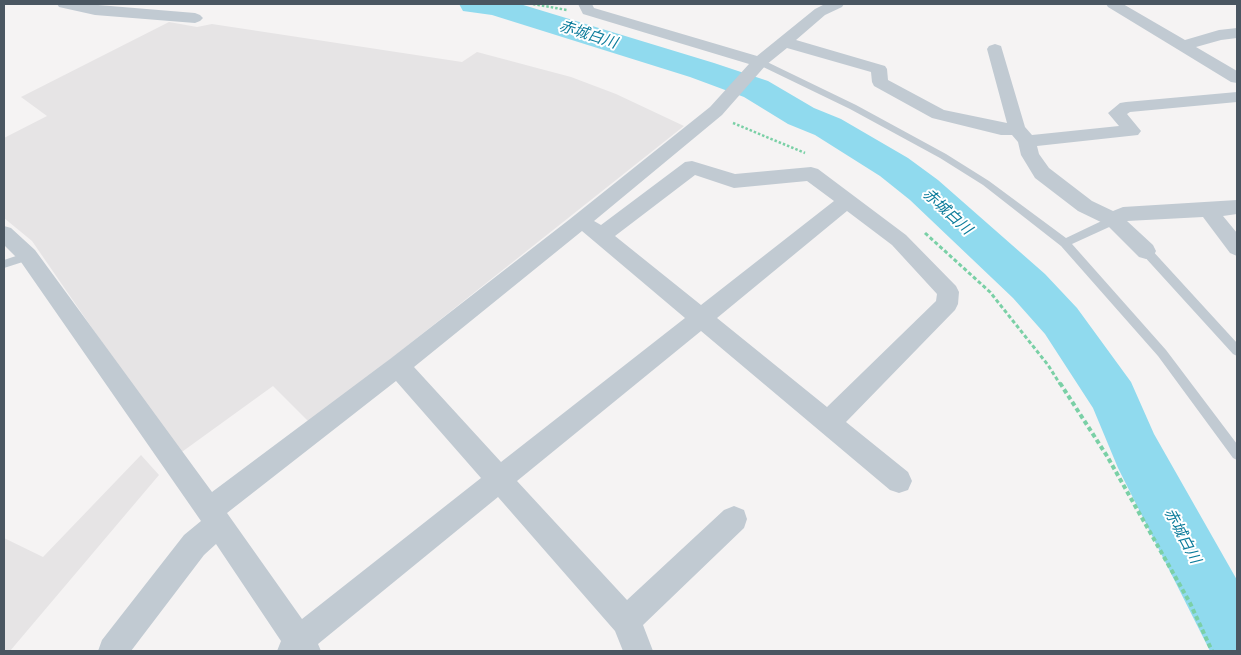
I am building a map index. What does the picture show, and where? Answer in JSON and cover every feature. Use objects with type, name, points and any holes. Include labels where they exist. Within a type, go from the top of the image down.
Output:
[{"type":"street","points":[[64,4],[95,10],[195,18]]},
{"type":"street","points":[[112,651],[214,517],[398,366],[713,113],[758,65],[784,42],[820,12],[837,4]]},
{"type":"street","points":[[1113,4],[1237,78]]},
{"type":"street","points":[[587,8],[758,65]]},
{"type":"street","points":[[1183,46],[1219,35],[1237,33]]},
{"type":"street","points":[[784,42],[879,69],[880,82],[938,114],[1022,135],[1132,131],[1117,113],[1126,107],[1237,97]]},
{"type":"street","points":[[995,49],[1022,135],[1030,155],[1042,173],[1085,206],[1114,220],[1146,251]]},
{"type":"street","points":[[601,236],[692,167],[734,181],[810,174],[848,200],[899,240],[948,292],[947,304],[828,423]]},
{"type":"street","points":[[4,233],[28,256],[214,517],[299,648],[499,480],[848,200]]},
{"type":"street","points":[[1114,220],[1123,214],[1237,207]]},
{"type":"street","points":[[1208,210],[1237,248]]},
{"type":"street","points":[[581,220],[899,481]]},
{"type":"street","points":[[398,366],[626,621],[638,651]]},
{"type":"street","points":[[626,621],[734,519]]},
{"type":"lane","points":[[758,65],[853,107],[944,156],[986,183],[1065,243],[1162,353],[1237,454]]},
{"type":"lane","points":[[1065,243],[1114,220]]},
{"type":"lane","points":[[1146,251],[1237,351]]},
{"type":"lane","points":[[4,264],[28,256]]},
{"type":"path","points":[[533,4],[571,11],[587,8]]},
{"type":"path","points":[[713,113],[812,156]]},
{"type":"path","points":[[921,230],[990,292],[1048,365],[1116,474],[1190,603],[1212,651]]},
{"type":"shaded area","points":[[169,22],[197,27],[212,24],[462,62],[477,52],[571,77],[616,94],[684,126],[310,423],[273,386],[179,454],[32,241],[4,218],[4,138],[47,116],[21,97]]},
{"type":"shaded area","points":[[141,455],[159,475],[10,651],[4,651],[4,538],[43,557]]},
{"type":"waterway","name":"赤城白川","points":[[474,4],[495,6],[702,70],[756,89],[801,116],[828,127],[894,167],[924,190],[1029,286],[1061,321],[1113,397],[1136,451],[1237,640]]}]
